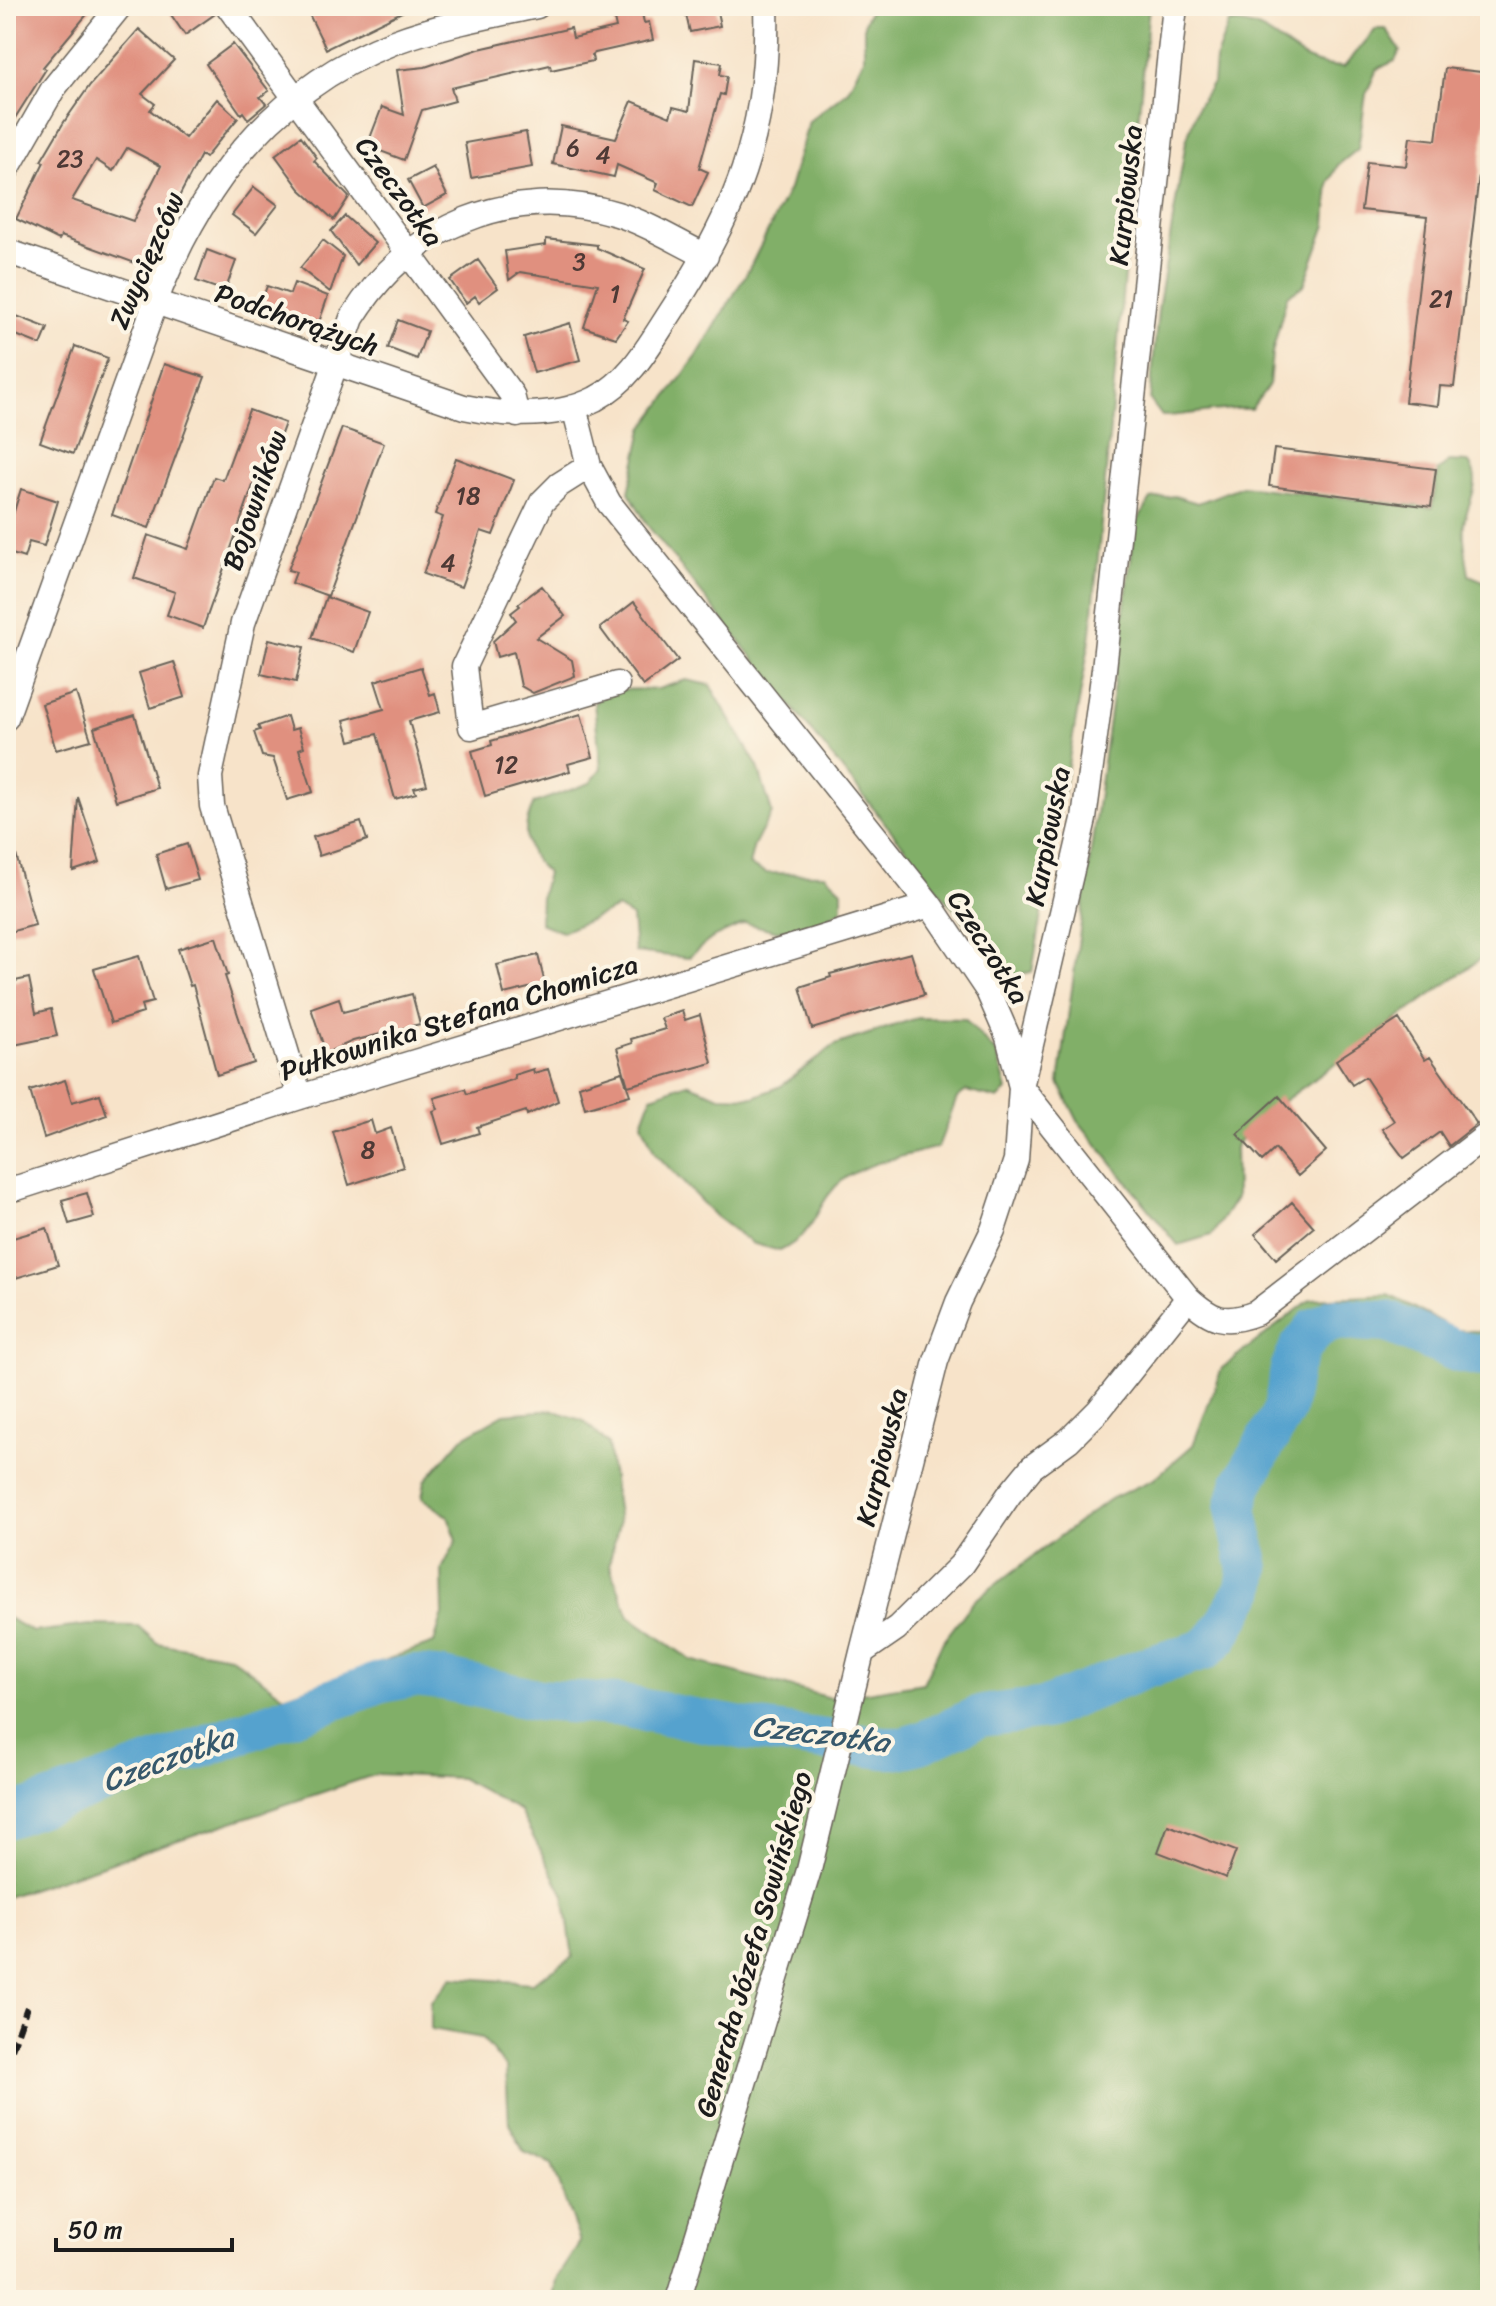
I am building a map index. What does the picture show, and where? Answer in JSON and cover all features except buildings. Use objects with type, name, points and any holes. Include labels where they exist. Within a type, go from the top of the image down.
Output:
[{"type":"street","points":[[6,171],[53,89],[120,6]]},
{"type":"street","name":"Czeczotka","points":[[228,6],[512,395],[517,415]]},
{"type":"street","name":"Zwycięzców","points":[[6,718],[155,303],[175,253],[215,182],[252,137],[296,99],[340,69],[394,42],[537,6]]},
{"type":"street","name":"Podchorążych","points":[[6,251],[464,407],[517,415],[574,407],[607,392],[629,373],[706,256],[733,202],[754,139],[763,93],[766,6]]},
{"type":"street","name":"Kurpiowska","points":[[862,1652],[936,1361],[958,1302],[993,1230],[1016,1160],[1021,1087],[1084,819],[1104,669],[1175,6]]},
{"type":"street","name":"Bojowników","points":[[300,1097],[210,791],[243,623],[333,363],[363,299],[407,252],[468,218],[515,206],[551,204],[615,213],[706,256]]},
{"type":"street","name":"Czeczotka","points":[[574,407],[589,466],[609,503],[930,905],[988,991],[1008,1037],[1021,1087],[1188,1298],[1208,1316],[1240,1319],[1256,1313],[1490,1133]]},
{"type":"street","points":[[589,466],[559,485],[542,502],[464,666],[471,727],[617,684]]},
{"type":"street","name":"Pułkownika Stefana Chomicza","points":[[6,1187],[930,905]]},
{"type":"street","points":[[862,1652],[897,1628],[961,1565],[1032,1467],[1069,1440],[1099,1410],[1188,1298]]},
{"type":"street","name":"Generała Józefa Sowińskiego","points":[[678,2300],[809,1870],[862,1652]]},
{"type":"green space","points":[[872,6],[1149,6],[1091,633],[1032,972],[1007,976],[648,526],[629,492],[643,429],[697,356],[748,271],[789,189],[809,121],[848,90],[864,58],[864,23]]},
{"type":"green space","points":[[1229,23],[1261,30],[1296,53],[1324,65],[1344,67],[1376,29],[1386,29],[1400,50],[1395,61],[1377,69],[1366,94],[1358,149],[1338,165],[1329,182],[1326,225],[1304,285],[1287,296],[1272,353],[1269,385],[1251,409],[1162,416],[1150,400],[1158,310],[1186,141],[1198,106],[1213,83],[1215,60]]},
{"type":"green space","points":[[1450,461],[1468,462],[1473,469],[1474,491],[1464,523],[1466,555],[1469,575],[1490,584],[1490,952],[1251,1125],[1235,1147],[1236,1198],[1212,1235],[1178,1245],[1078,1121],[1059,1083],[1136,523],[1151,499],[1174,496],[1198,503],[1242,486],[1432,508],[1438,471]]},
{"type":"green space","points":[[686,680],[710,685],[758,767],[772,813],[754,845],[749,865],[766,873],[825,874],[842,890],[842,910],[812,926],[777,931],[745,923],[712,938],[688,958],[635,952],[632,917],[617,908],[562,932],[540,923],[541,896],[547,873],[529,849],[527,823],[534,803],[590,783],[601,768],[594,703],[609,690],[658,689]]},
{"type":"green space","points":[[917,1018],[965,1019],[997,1054],[1007,1090],[998,1099],[966,1091],[957,1098],[938,1147],[853,1173],[834,1188],[803,1235],[780,1251],[751,1243],[715,1216],[655,1153],[642,1123],[652,1096],[687,1083],[720,1096],[754,1097],[781,1086],[835,1045]]},
{"type":"green space","points":[[1389,1295],[1456,1330],[1490,1332],[1490,2300],[553,2300],[556,2279],[580,2242],[552,2164],[524,2152],[509,2123],[506,2068],[482,2038],[431,2029],[431,2002],[452,1977],[532,1983],[573,1957],[564,1895],[519,1810],[460,1778],[377,1774],[6,1897],[6,1617],[33,1632],[89,1625],[138,1626],[157,1643],[230,1656],[284,1696],[434,1643],[443,1614],[442,1569],[457,1540],[448,1516],[422,1498],[425,1481],[462,1438],[504,1414],[553,1410],[584,1421],[608,1444],[619,1523],[609,1564],[629,1616],[691,1660],[830,1698],[923,1683],[942,1643],[974,1601],[1108,1500],[1154,1479],[1193,1445],[1222,1368],[1311,1299]]},
{"type":"waterway","name":"Czeczotka","points":[[6,1818],[382,1682],[414,1676],[443,1679],[537,1700],[617,1705],[752,1730],[884,1748],[903,1748],[923,1742],[980,1716],[1046,1708],[1145,1668],[1204,1650],[1219,1636],[1246,1588],[1249,1569],[1236,1508],[1242,1485],[1284,1410],[1291,1369],[1300,1348],[1315,1329],[1333,1319],[1388,1322],[1459,1352],[1490,1357]]},
{"type":"railway","points":[[6,2066],[27,2007]]}]
